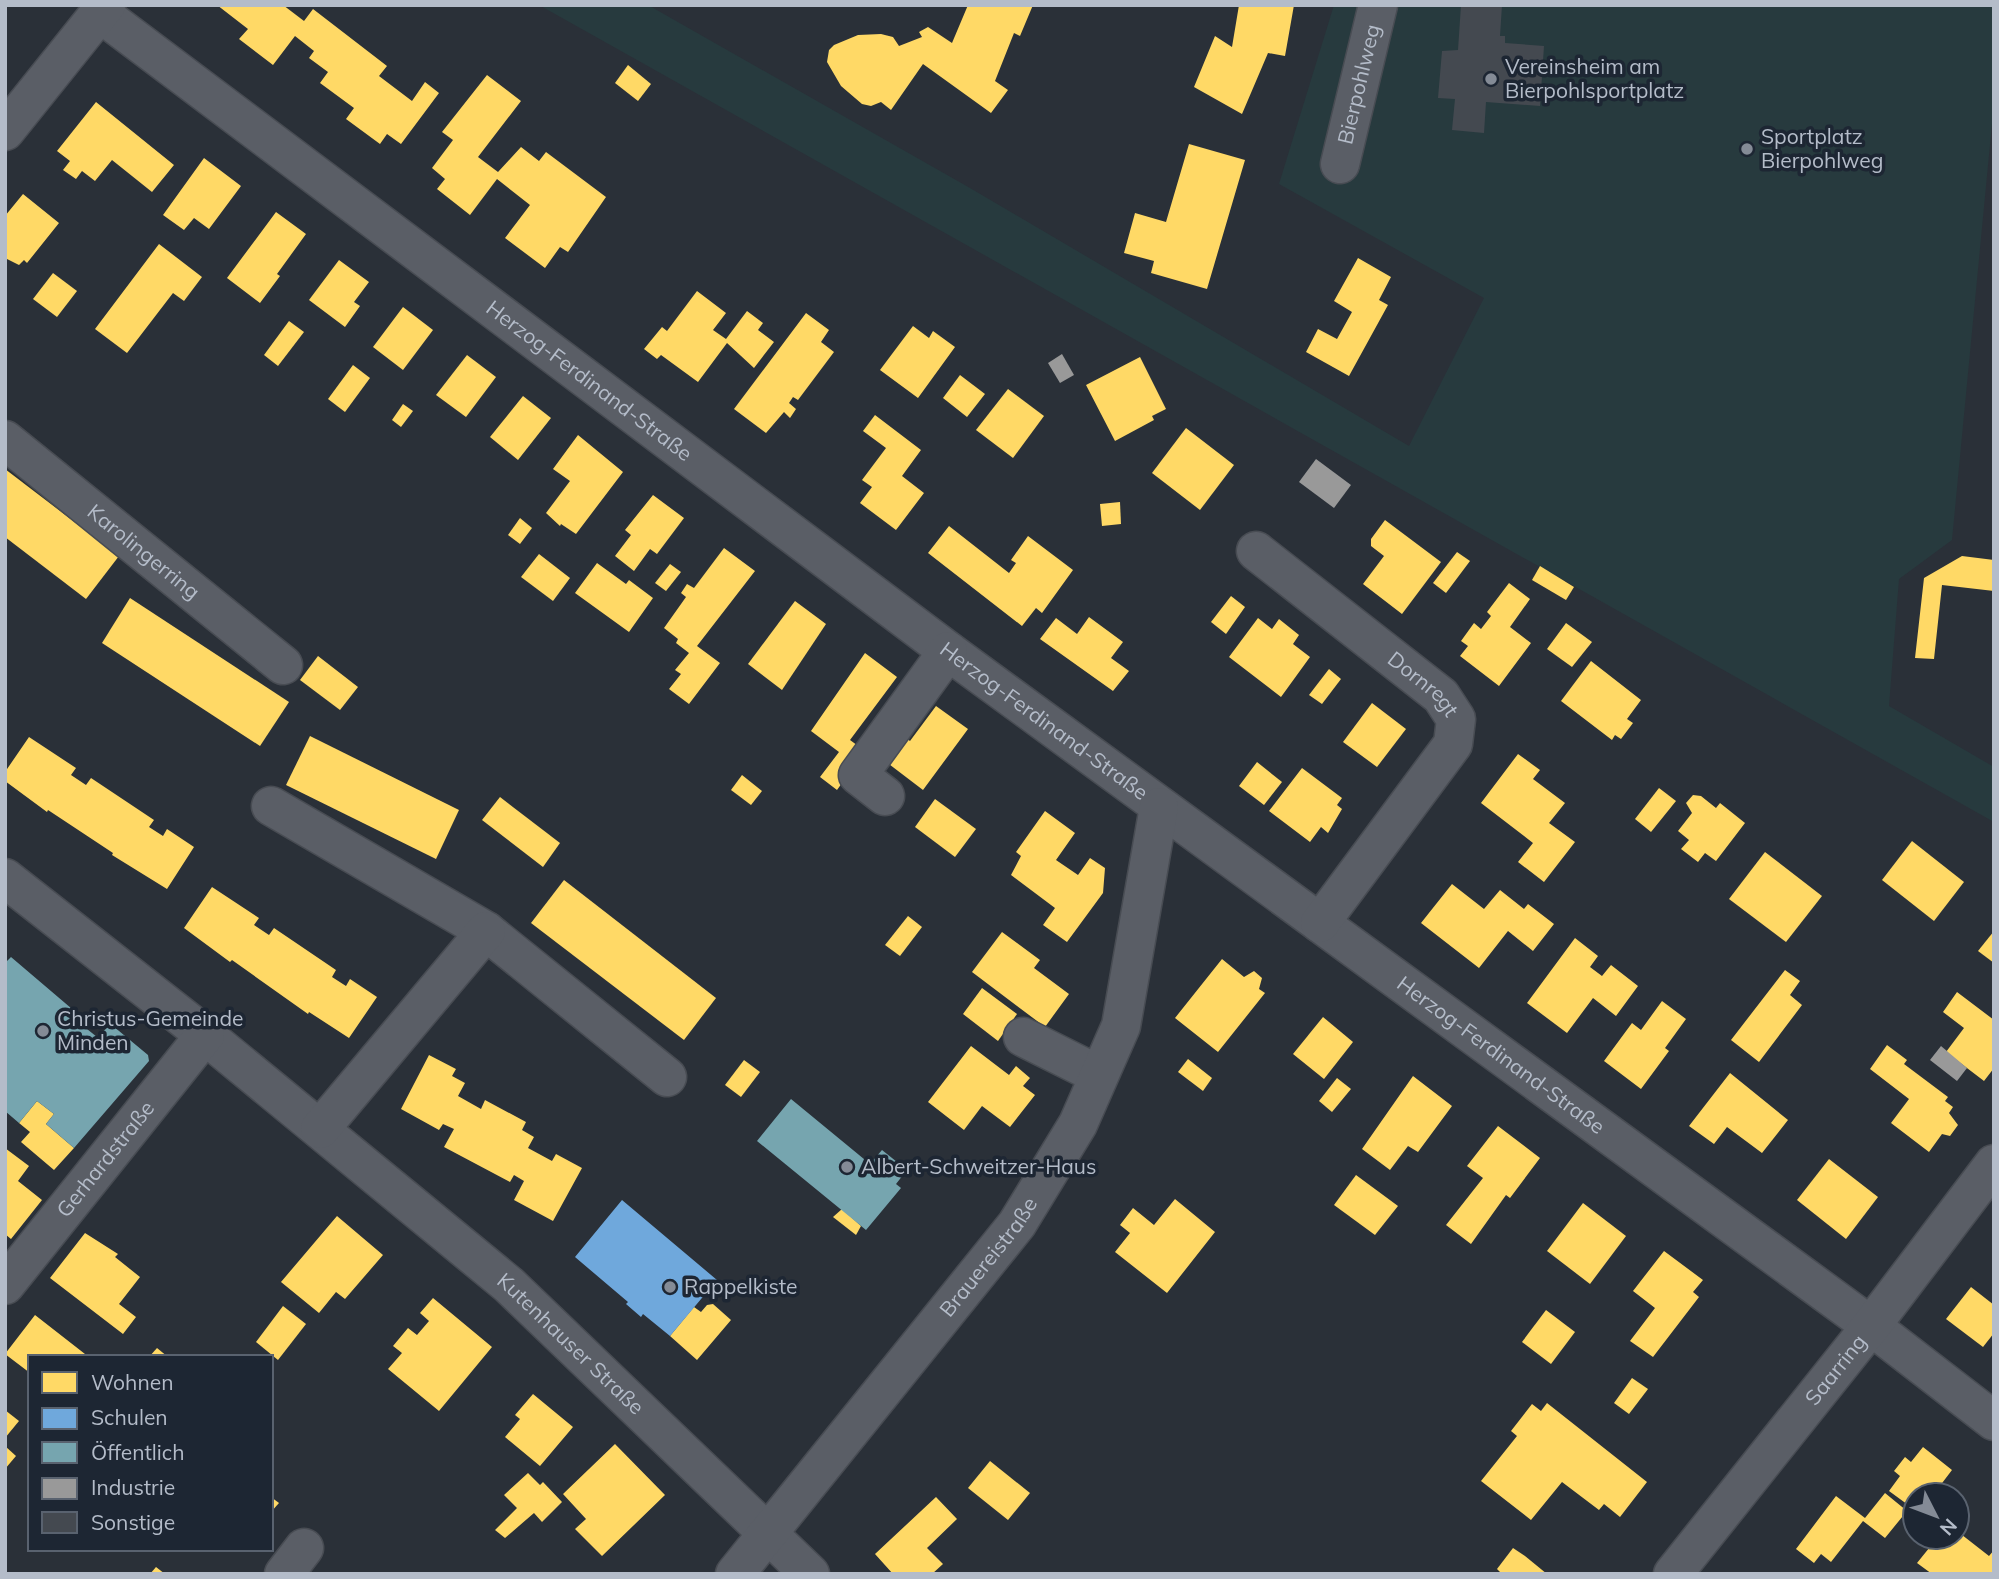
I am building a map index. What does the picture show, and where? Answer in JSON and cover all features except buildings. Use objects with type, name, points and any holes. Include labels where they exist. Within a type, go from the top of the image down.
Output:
[{"type":"street","name":"Bierpohlweg","points":[[1340,164],[1378,5]]},
{"type":"street","points":[[5,131],[103,9]]},
{"type":"street","name":"Herzog-Ferdinand-Straße","points":[[103,9],[948,651],[1871,1326],[1994,1421]]},
{"type":"street","name":"Karolingerring","points":[[5,440],[283,665]]},
{"type":"street","name":"Dornregt","points":[[1256,551],[1441,696],[1456,719],[1453,744],[1321,923]]},
{"type":"street","points":[[885,796],[858,775],[948,651]]},
{"type":"street","points":[[271,806],[486,931],[667,1077]]},
{"type":"street","name":"Brauereistraße","points":[[735,1574],[1017,1224],[1077,1124],[1121,1026],[1159,807]]},
{"type":"street","name":"Kutenhauser Straße","points":[[5,877],[205,1035],[509,1285],[810,1574]]},
{"type":"street","points":[[320,1129],[486,931]]},
{"type":"street","name":"Gerhardstraße","points":[[5,1285],[205,1035]]},
{"type":"street","points":[[1023,1037],[1099,1075]]},
{"type":"street","name":"Saarring","points":[[1673,1574],[1871,1326],[1994,1164]]},
{"type":"green space","points":[[539,5],[648,5],[970,188],[1409,446],[1484,298],[1279,184],[1334,5],[1994,5],[1994,103],[1952,540],[1899,579],[1889,706],[1994,767],[1994,822]]},
{"type":"place","name":"Vereinsheim am Bierpohlsportplatz","points":[[1491,79]]},
{"type":"place","name":"Sportplatz Bierpohlweg","points":[[1747,149]]},
{"type":"place","name":"Christus-Gemeinde Minden","points":[[43,1031]]},
{"type":"place","name":"Albert-Schweitzer-Haus","points":[[847,1167]]},
{"type":"place","name":"Rappelkiste","points":[[670,1287]]}]
